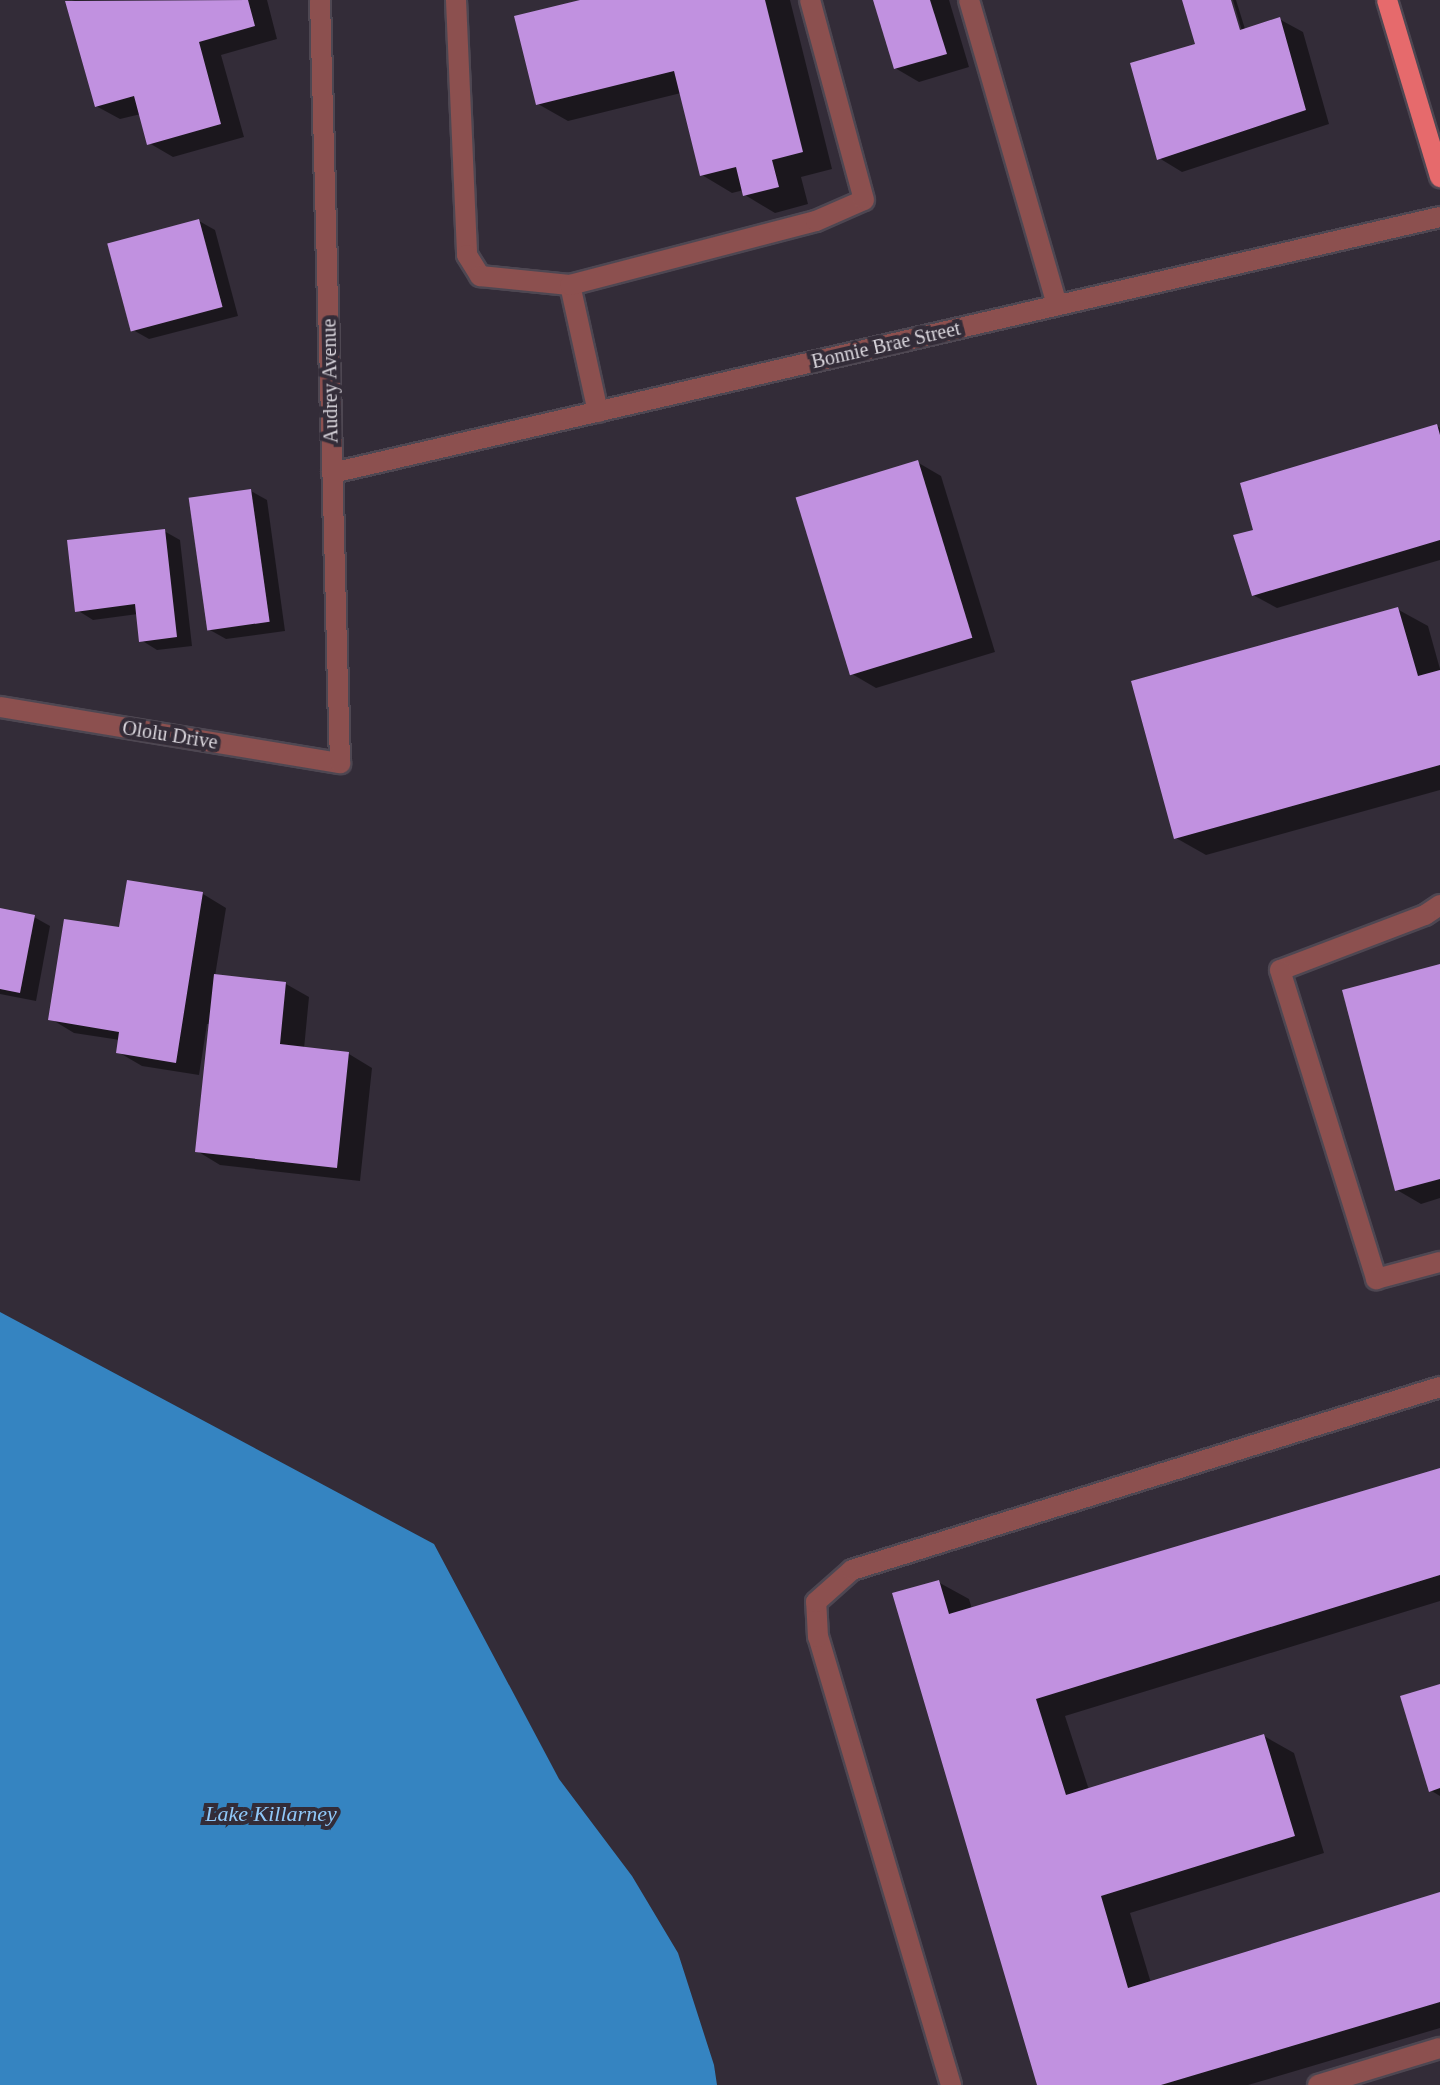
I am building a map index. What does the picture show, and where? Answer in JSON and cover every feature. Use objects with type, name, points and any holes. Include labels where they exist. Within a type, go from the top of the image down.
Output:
[{"type":"main road","points":[[1387,0],[1440,177]]},
{"type":"street","name":"Audrey Avenue","points":[[320,0],[340,763]]},
{"type":"street","points":[[456,0],[467,255],[480,276],[570,285],[816,221],[864,200],[810,0]]},
{"type":"street","points":[[969,0],[1057,305]]},
{"type":"street","name":"Bonnie Brae Street","points":[[332,473],[1440,217]]},
{"type":"street","points":[[570,285],[598,412]]},
{"type":"street","name":"Ololu Drive","points":[[0,707],[340,763]]},
{"type":"street","points":[[1440,905],[1425,915],[1280,970],[1376,1279],[1440,1262]]},
{"type":"street","points":[[951,2085],[818,1637],[816,1602],[852,1570],[1440,1387]]},
{"type":"street","points":[[1318,2085],[1440,2048]]},
{"type":"water","name":"Lake Killarney","points":[[0,1312],[434,1544],[559,1779],[632,1876],[678,1953],[714,2065],[717,2085],[0,2085]]},
{"type":"building","points":[[248,0],[255,26],[199,42],[221,124],[147,145],[134,96],[95,107],[65,1]]},
{"type":"building","points":[[580,0],[765,0],[803,152],[772,160],[779,187],[743,196],[736,167],[700,176],[674,71],[536,105],[514,16]]},
{"type":"building","points":[[873,0],[930,0],[947,54],[894,69]]},
{"type":"building","points":[[1182,0],[1231,0],[1240,30],[1280,17],[1306,110],[1157,160],[1130,63],[1195,44]]},
{"type":"building","points":[[199,219],[223,307],[131,331],[107,244]]},
{"type":"building","points":[[1437,424],[1440,435],[1440,540],[1252,596],[1233,535],[1253,530],[1240,483]]},
{"type":"building","points":[[918,460],[972,638],[850,675],[796,497]]},
{"type":"building","points":[[251,489],[270,622],[207,630],[189,498]]},
{"type":"building","points":[[165,529],[177,637],[139,642],[135,604],[75,612],[67,540]]},
{"type":"building","points":[[1398,607],[1418,676],[1440,670],[1440,765],[1174,839],[1131,681]]},
{"type":"building","points":[[127,880],[203,892],[176,1063],[116,1053],[119,1032],[48,1020],[64,919],[119,927]]},
{"type":"building","points":[[0,908],[35,915],[20,993],[0,989]]},
{"type":"building","points":[[1440,964],[1440,1179],[1395,1191],[1342,990]]},
{"type":"building","points":[[214,974],[286,982],[280,1044],[349,1052],[337,1168],[195,1152]]},
{"type":"building","points":[[1440,1468],[1440,1575],[1036,1699],[1066,1795],[1264,1734],[1295,1836],[1101,1896],[1128,1988],[1440,1892],[1440,2002],[1161,2085],[1037,2085],[892,1593],[939,1580],[949,1614]]},
{"type":"building","points":[[1440,1684],[1440,1788],[1429,1792],[1400,1696]]}]
